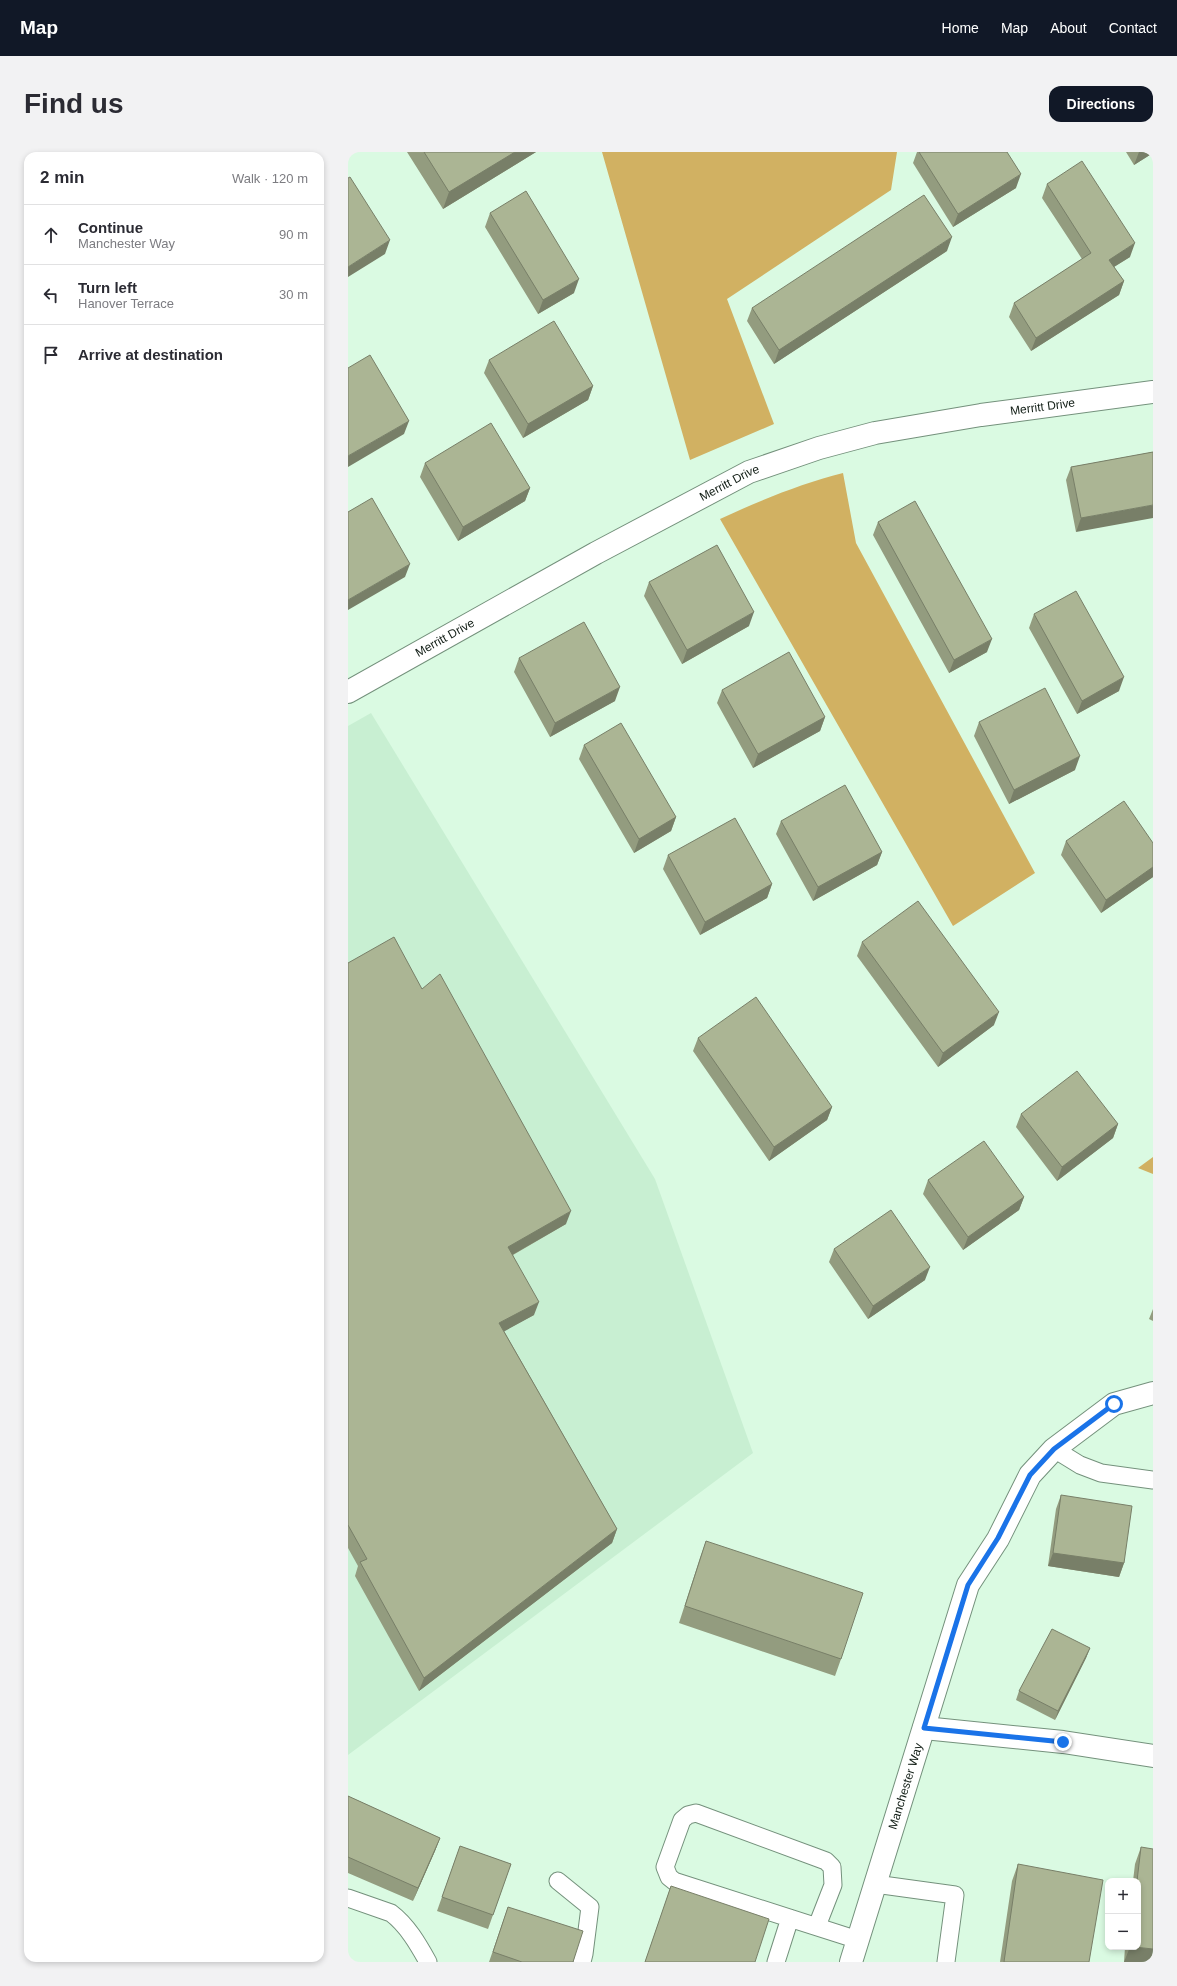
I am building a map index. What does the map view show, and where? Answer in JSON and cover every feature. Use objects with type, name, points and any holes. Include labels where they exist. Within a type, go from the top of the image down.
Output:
[{"type":"street","name":"Merritt Drive","points":[[348,692],[596,553],[750,472],[819,448],[875,433],[981,415],[1153,392]]},
{"type":"street","name":"Manchester Way","points":[[851,1962],[968,1585],[998,1538],[1030,1475],[1054,1449],[1114,1404],[1153,1393]]},
{"type":"street","points":[[924,1728],[1063,1742],[1153,1756]]},
{"type":"lane","points":[[1054,1449],[1080,1465],[1101,1473],[1153,1480]]},
{"type":"lane","points":[[816,1926],[833,1885],[832,1867],[826,1861],[696,1813],[688,1815],[682,1820],[665,1867],[668,1877],[674,1881],[858,1940]]},
{"type":"lane","points":[[558,1881],[590,1907],[582,1962]]},
{"type":"lane","points":[[875,1884],[955,1894],[946,1962]]},
{"type":"lane","points":[[348,1898],[391,1913],[396,1917],[411,1935],[428,1962]]},
{"type":"lane","points":[[776,1962],[790,1918]]},
{"type":"shaded area","points":[[602,152],[897,152],[891,190],[727,299],[774,424],[690,460]]},
{"type":"shaded area","points":[[843,473],[856,543],[1035,873],[953,926],[720,519],[781,493],[811,482]]},
{"type":"shaded area","points":[[371,713],[655,1179],[753,1453],[348,1755],[348,726]]},
{"type":"shaded area","points":[[1153,1157],[1153,1174],[1138,1168]]},
{"type":"building","points":[[424,152],[515,152],[449,192]]},
{"type":"building","points":[[919,152],[1007,152],[1021,174],[958,214]]},
{"type":"building","points":[[1082,161],[1135,243],[1109,260],[1124,281],[1036,338],[1014,303],[1091,253],[1047,184]]},
{"type":"building","points":[[350,177],[390,240],[348,267],[348,178]]},
{"type":"building","points":[[526,191],[579,279],[543,300],[490,213]]},
{"type":"building","points":[[924,195],[952,237],[779,350],[752,308]]},
{"type":"building","points":[[554,321],[593,386],[528,424],[489,360]]},
{"type":"building","points":[[370,355],[409,421],[348,456],[348,368]]},
{"type":"building","points":[[491,423],[530,488],[463,527],[425,463]]},
{"type":"building","points":[[1153,452],[1153,505],[1081,518],[1071,467]]},
{"type":"building","points":[[372,498],[410,564],[348,600],[348,512]]},
{"type":"building","points":[[915,501],[992,639],[954,660],[878,522]]},
{"type":"building","points":[[717,545],[754,612],[687,650],[649,582]]},
{"type":"building","points":[[1076,591],[1124,677],[1082,701],[1034,614]]},
{"type":"building","points":[[584,622],[620,687],[555,723],[519,658]]},
{"type":"building","points":[[789,652],[825,717],[758,754],[722,690]]},
{"type":"building","points":[[1045,688],[1080,756],[1014,790],[979,722]]},
{"type":"building","points":[[621,723],[676,817],[639,839],[584,745]]},
{"type":"building","points":[[845,785],[882,852],[818,887],[781,821]]},
{"type":"building","points":[[1124,801],[1153,843],[1153,867],[1106,900],[1066,841]]},
{"type":"building","points":[[735,818],[772,884],[705,922],[668,855]]},
{"type":"building","points":[[918,901],[999,1012],[943,1053],[862,942]]},
{"type":"building","points":[[394,937],[422,989],[440,974],[571,1211],[508,1247],[539,1302],[499,1323],[617,1529],[424,1678],[360,1562],[367,1559],[348,1525],[348,963]]},
{"type":"building","points":[[756,997],[832,1107],[774,1147],[698,1038]]},
{"type":"building","points":[[1077,1071],[1118,1124],[1062,1167],[1021,1114]]},
{"type":"building","points":[[984,1141],[1024,1197],[968,1237],[928,1180]]},
{"type":"building","points":[[891,1210],[930,1267],[873,1306],[834,1249]]},
{"type":"building","points":[[1061,1495],[1132,1506],[1124,1563],[1053,1553]]},
{"type":"building","points":[[706,1541],[863,1593],[841,1659],[685,1606]]},
{"type":"building","points":[[1052,1629],[1090,1648],[1058,1711],[1019,1691]]},
{"type":"building","points":[[348,1796],[440,1838],[418,1888],[348,1857]]},
{"type":"building","points":[[460,1846],[511,1864],[493,1915],[442,1897]]},
{"type":"building","points":[[1141,1847],[1153,1849],[1153,1949],[1141,1948],[1141,1878],[1137,1878]]},
{"type":"building","points":[[1018,1864],[1103,1880],[1089,1962],[1004,1962]]},
{"type":"building","points":[[671,1886],[769,1919],[755,1962],[645,1962]]},
{"type":"building","points":[[508,1907],[583,1931],[573,1962],[522,1962],[493,1952]]},
{"type":"route","points":[[1063,1742],[924,1728],[968,1585],[998,1538],[1030,1475],[1054,1449],[1114,1404]]}]
